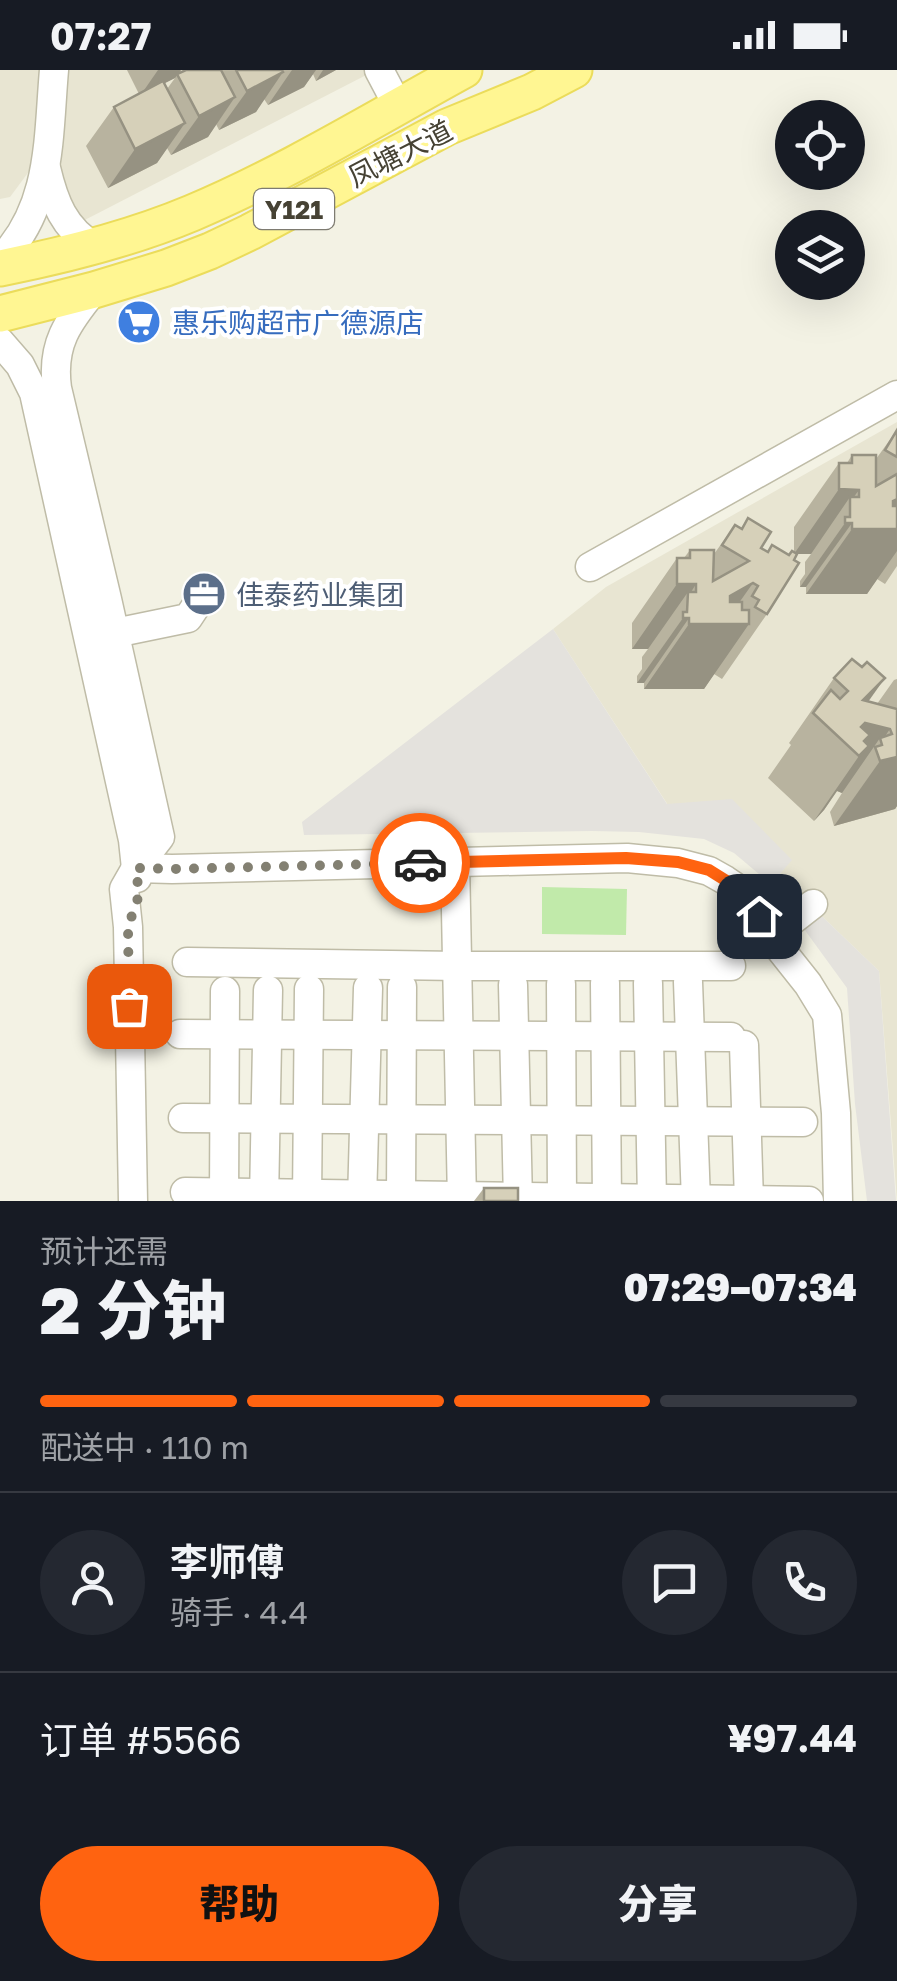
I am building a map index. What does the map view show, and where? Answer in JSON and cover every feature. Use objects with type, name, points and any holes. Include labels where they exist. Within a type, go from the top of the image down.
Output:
[{"type":"main road","name":"凤塘大道","points":[[0,268],[95,248],[191,214],[244,190],[464,70]]},
{"type":"main road","name":"凤塘大道","points":[[0,314],[94,290],[210,251],[447,128],[574,70]]},
{"type":"street","points":[[0,260],[31,220],[46,167],[54,70]]},
{"type":"street","points":[[379,70],[398,106]]},
{"type":"street","points":[[46,167],[62,217],[95,248]]},
{"type":"street","points":[[94,290],[61,338],[54,369],[160,837],[136,868]]},
{"type":"street","points":[[0,342],[20,364],[34,394],[132,840],[139,895],[128,927],[133,1201]]},
{"type":"street","points":[[590,566],[897,395]]},
{"type":"street","points":[[115,634],[188,618],[204,594]]},
{"type":"street","points":[[136,868],[626,858],[678,862],[709,870],[747,895],[827,1015],[836,1113],[838,1201]]},
{"type":"street","points":[[456,862],[462,1198]]},
{"type":"street","points":[[772,936],[813,904]]},
{"type":"street","points":[[187,962],[731,966]]},
{"type":"street","points":[[648,982],[652,1200]]},
{"type":"street","points":[[688,982],[696,1200]]},
{"type":"street","points":[[606,983],[607,1199]]},
{"type":"street","points":[[561,984],[562,1199]]},
{"type":"street","points":[[513,985],[518,1199]]},
{"type":"street","points":[[401,1198],[402,987]]},
{"type":"street","points":[[362,1198],[368,988]]},
{"type":"street","points":[[307,1198],[309,989]]},
{"type":"street","points":[[264,1197],[268,990]]},
{"type":"street","points":[[224,1197],[225,991]]},
{"type":"street","points":[[180,1034],[738,1041],[750,1200]]},
{"type":"street","points":[[184,1118],[804,1122]]},
{"type":"street","points":[[185,1192],[224,1197],[808,1201]]},
{"type":"shaded area","points":[[0,70],[41,70],[33,166],[10,197],[0,199]]},
{"type":"shaded area","points":[[67,70],[376,70],[77,224],[57,190]]},
{"type":"shaded area","points":[[897,422],[897,1201],[879,971],[779,875],[791,860],[668,805],[553,629],[606,587]]},
{"type":"shaded area","points":[[553,629],[667,804],[732,799],[792,860],[779,875],[879,971],[896,1201],[867,1201],[847,988],[772,885],[734,853],[704,839],[639,832],[304,835],[302,822]]},
{"type":"green space","points":[[542,887],[627,889],[626,935],[542,934]]},
{"type":"building","points":[[186,70],[221,70],[235,97],[199,116],[177,74]]},
{"type":"building","points":[[236,70],[282,70],[283,72],[247,91]]},
{"type":"building","points":[[163,81],[185,123],[135,149],[114,107]]},
{"type":"building","points":[[897,430],[897,457],[885,450]]},
{"type":"building","points":[[852,455],[876,455],[876,486],[897,474],[897,499],[893,506],[897,506],[897,529],[852,529],[852,523],[845,523],[845,517],[850,517],[850,497],[859,497],[859,490],[839,489],[839,463],[852,463]]},
{"type":"building","points":[[748,518],[771,532],[761,548],[768,552],[772,545],[789,555],[792,551],[799,563],[767,614],[755,607],[759,600],[752,596],[758,586],[753,583],[730,596],[730,602],[742,602],[742,610],[749,610],[749,624],[689,624],[683,612],[687,612],[688,592],[696,592],[696,584],[677,584],[677,558],[690,558],[690,550],[714,550],[713,581],[749,561],[722,545],[735,525],[742,529]]},
{"type":"building","points":[[852,659],[862,667],[867,662],[885,678],[863,700],[897,709],[897,757],[880,761],[875,747],[882,745],[880,738],[892,734],[890,729],[865,723],[861,727],[870,735],[864,741],[869,746],[859,756],[813,713],[831,690],[840,699],[848,691],[834,678]]},
{"type":"building","points":[[484,1188],[518,1188],[518,1201],[484,1201]]},
{"type":"way so far","points":[[129,1006],[128,927],[139,895],[136,868],[420,863]]},
{"type":"place","name":"惠乐购超市广德源店","points":[[139,322]]},
{"type":"place","name":"佳泰药业集团","points":[[204,594]]},
{"type":"route","points":[[420,863],[626,858],[678,862],[709,870],[725,880],[747,895],[759,916]]}]
